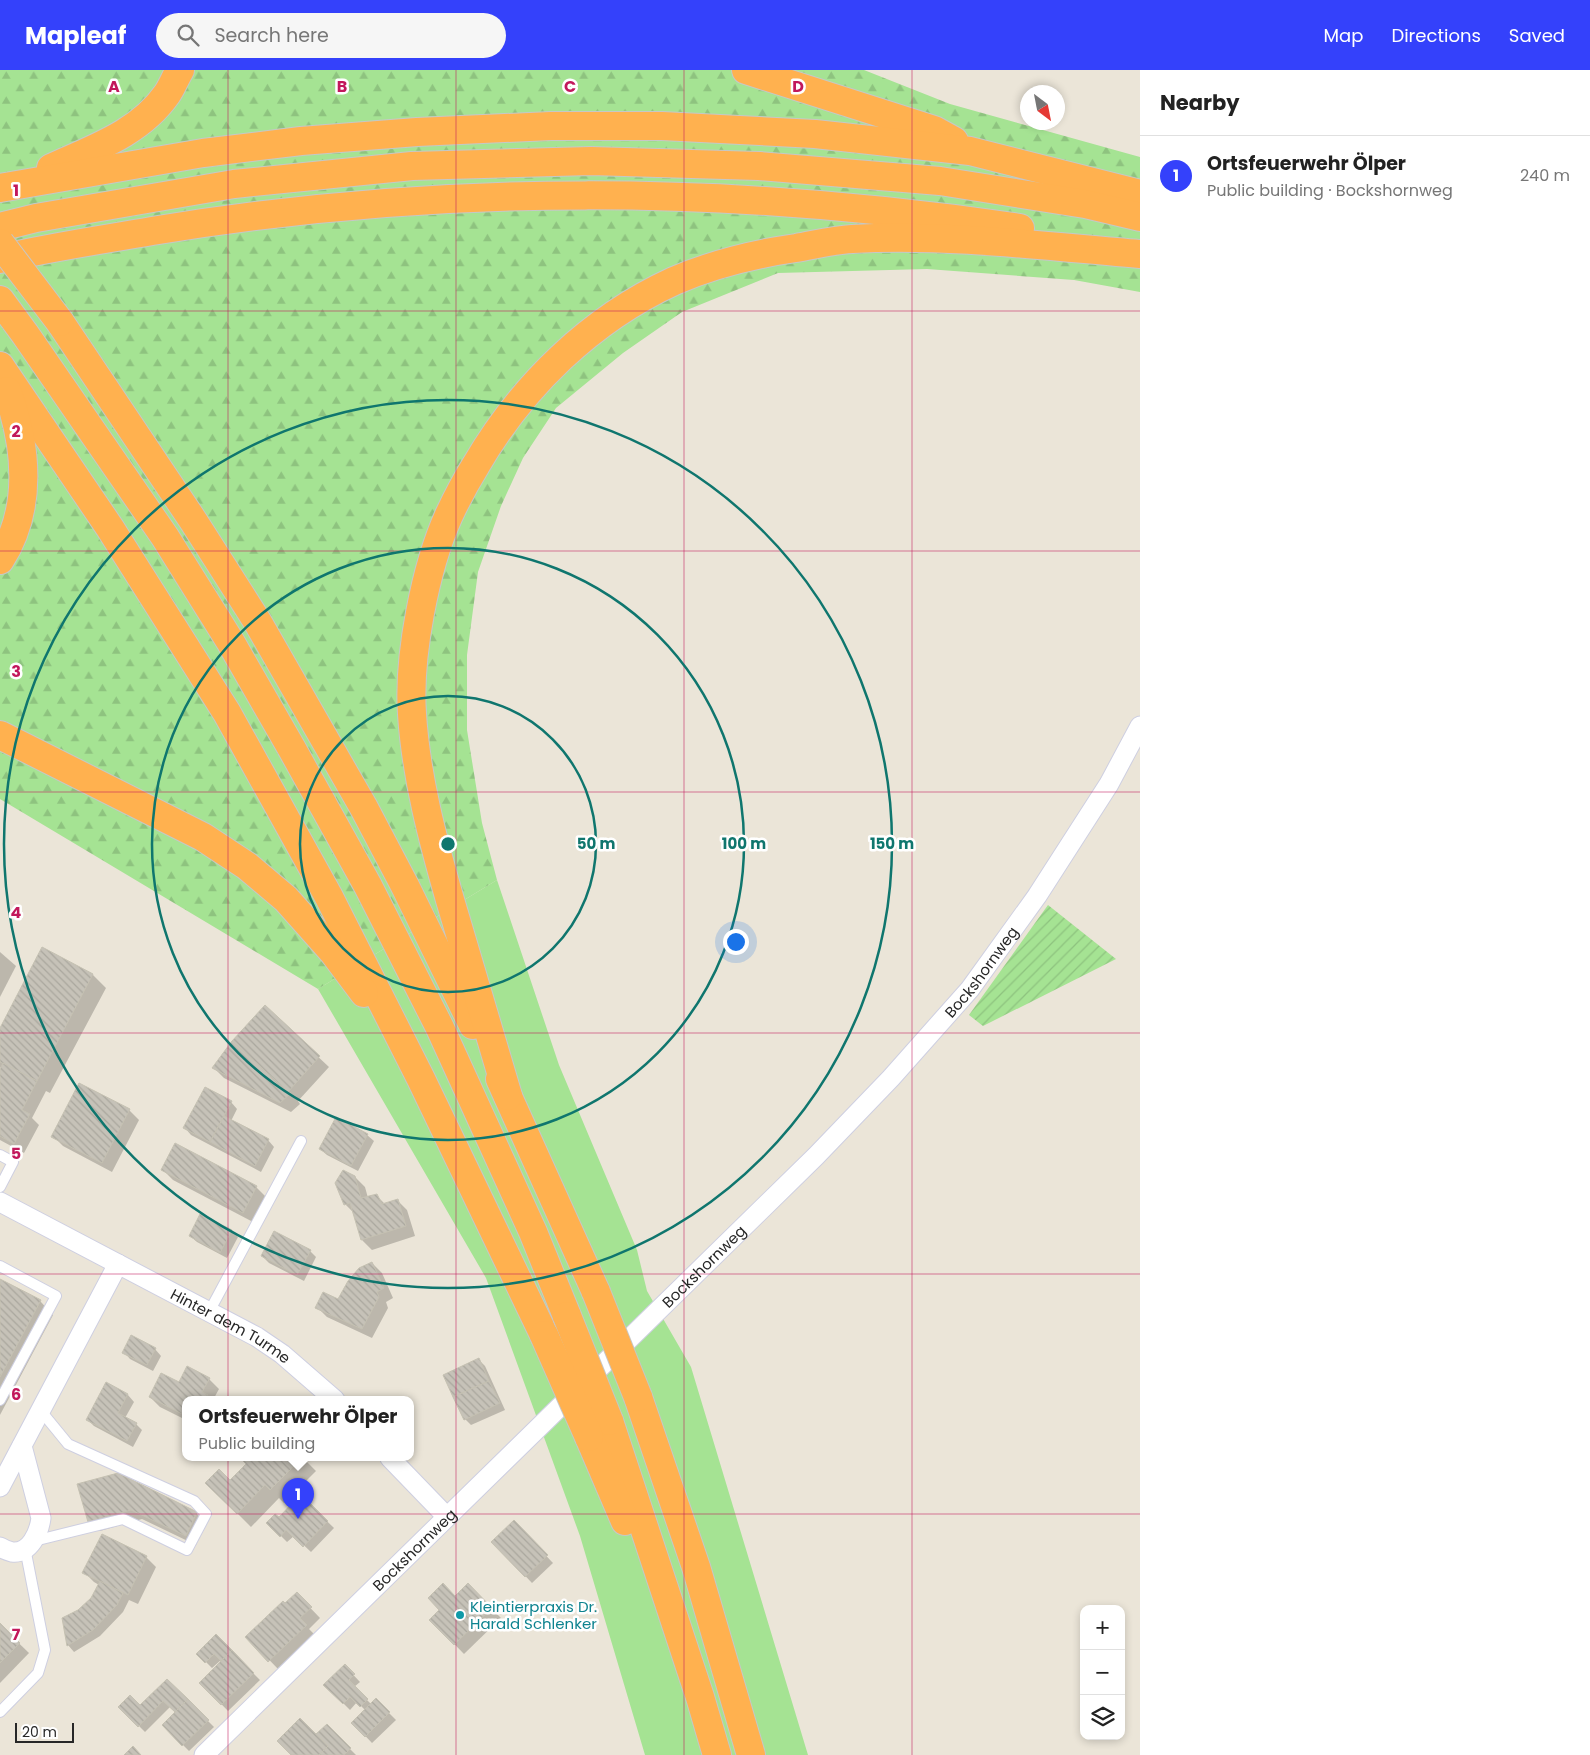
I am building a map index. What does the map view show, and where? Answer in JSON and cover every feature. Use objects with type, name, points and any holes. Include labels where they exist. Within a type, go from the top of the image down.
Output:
[{"type":"highway","points":[[1,187],[95,150],[123,134],[147,116],[167,94],[180,70]]},
{"type":"highway","points":[[746,70],[934,130],[970,150]]},
{"type":"highway","points":[[1,187],[202,153],[301,141],[417,132],[551,126],[662,126],[806,134],[970,150],[1140,194]]},
{"type":"highway","points":[[0,227],[36,218],[234,184],[412,166],[591,161],[759,166],[940,181],[1085,204],[1140,217]]},
{"type":"highway","points":[[0,259],[40,250],[199,223],[345,205],[431,199],[537,195],[690,196],[776,200],[862,208],[1019,228],[1140,250]]},
{"type":"highway","points":[[508,1096],[434,842],[416,750],[412,714],[411,676],[425,593],[448,516],[487,446],[507,418],[566,352],[602,324],[645,296],[703,270],[736,259],[847,239],[928,238],[1140,254]]},
{"type":"highway","points":[[0,243],[60,322],[194,522],[257,621],[378,834],[405,886],[508,1096],[596,1292],[638,1397],[696,1567],[751,1755]]},
{"type":"highway","points":[[0,300],[165,537],[220,625],[364,877],[440,1028],[533,1232],[567,1316],[599,1429],[700,1697],[717,1755]]},
{"type":"highway","points":[[0,366],[110,528],[227,713],[329,897],[421,1079],[544,1335],[599,1429]]},
{"type":"highway","points":[[0,376],[20,432],[24,474],[15,533],[0,560]]},
{"type":"highway","points":[[0,734],[203,837],[247,866],[286,899],[334,953],[379,1013],[421,1079]]},
{"type":"street","name":"Bockshornweg","points":[[204,1755],[816,1156],[892,1078],[964,996],[1037,896],[1110,784],[1140,726]]},
{"type":"street","name":"Hinter dem Turme","points":[[0,1202],[257,1337],[282,1354],[330,1396]]},
{"type":"street","points":[[0,1486],[118,1264]]},
{"type":"street","points":[[0,1547],[12,1552],[29,1544],[39,1529],[40,1518],[22,1446]]},
{"type":"street","points":[[393,1461],[447,1517]]},
{"type":"lane","points":[[209,1312],[301,1141]]},
{"type":"lane","points":[[0,1155],[13,1162],[0,1187]]},
{"type":"lane","points":[[0,1266],[56,1296],[0,1400]]},
{"type":"lane","points":[[0,1712],[38,1673],[45,1650],[29,1544],[123,1519],[187,1550],[206,1514],[194,1501],[68,1444],[41,1411]]},
{"type":"green space","points":[[0,70],[864,70],[950,104],[1020,124],[1020,130],[1043,130],[1140,157],[1140,292],[1074,280],[927,269],[778,273],[682,312],[623,353],[556,408],[523,458],[501,506],[478,572],[467,655],[467,730],[482,823],[497,880],[318,989],[0,799]]},
{"type":"green space","points":[[497,880],[559,1065],[637,1250],[647,1291],[691,1367],[808,1755],[645,1755],[580,1536],[486,1278],[318,989]]},
{"type":"green space","points":[[1048,905],[1116,959],[983,1026],[969,1015]]},
{"type":"building","points":[[42,947],[93,974],[37,1081],[0,1062],[0,1028]]},
{"type":"building","points":[[265,1005],[320,1056],[288,1092],[232,1041]]},
{"type":"building","points":[[232,1041],[291,1093],[280,1103],[212,1068]]},
{"type":"building","points":[[3,1063],[37,1081],[22,1110],[30,1114],[14,1144],[0,1136],[0,1069]]},
{"type":"building","points":[[79,1083],[130,1109],[102,1163],[51,1137]]},
{"type":"building","points":[[205,1087],[232,1101],[210,1142],[183,1128]]},
{"type":"building","points":[[224,1116],[269,1139],[255,1166],[210,1142]]},
{"type":"building","points":[[336,1117],[368,1134],[351,1166],[319,1149]]},
{"type":"building","points":[[175,1143],[257,1186],[243,1213],[161,1170]]},
{"type":"building","points":[[343,1170],[355,1176],[361,1198],[377,1194],[382,1204],[398,1199],[406,1226],[361,1240],[350,1203],[344,1205],[335,1183]]},
{"type":"building","points":[[200,1214],[232,1230],[220,1253],[189,1236]]},
{"type":"building","points":[[274,1231],[311,1250],[297,1275],[261,1256]]},
{"type":"building","points":[[372,1262],[384,1288],[377,1292],[379,1297],[362,1329],[315,1308],[323,1292],[338,1299],[348,1281],[359,1268]]},
{"type":"building","points":[[0,1279],[41,1300],[0,1377]]},
{"type":"building","points":[[131,1335],[156,1348],[147,1365],[122,1353]]},
{"type":"building","points":[[479,1358],[489,1381],[453,1397],[443,1375]]},
{"type":"building","points":[[187,1366],[210,1378],[202,1392],[208,1395],[182,1396],[182,1414],[149,1397],[161,1373],[179,1382]]},
{"type":"building","points":[[489,1381],[500,1403],[464,1420],[453,1397]]},
{"type":"building","points":[[106,1382],[128,1394],[118,1413],[137,1423],[127,1441],[86,1420]]},
{"type":"building","points":[[243,1461],[299,1461],[270,1490],[265,1485],[237,1514],[205,1483],[219,1469],[230,1480],[246,1464]]},
{"type":"building","points":[[118,1473],[197,1512],[186,1536],[131,1510],[88,1522],[77,1484]]},
{"type":"building","points":[[301,1494],[328,1521],[303,1547],[286,1530],[280,1537],[266,1523],[275,1514],[279,1517]]},
{"type":"building","points":[[514,1520],[548,1555],[525,1577],[491,1542]]},
{"type":"building","points":[[102,1534],[147,1556],[128,1595],[82,1573]]},
{"type":"building","points":[[100,1581],[123,1593],[117,1605],[93,1630],[67,1646],[62,1618],[78,1610],[91,1598]]},
{"type":"building","name":"Kleintierpraxis Dr. Harald Schlenker","points":[[443,1583],[455,1596],[468,1583],[492,1608],[454,1645],[429,1620],[439,1610],[428,1598]]},
{"type":"building","points":[[297,1592],[312,1607],[300,1618],[307,1625],[268,1662],[245,1637],[283,1601],[285,1603]]},
{"type":"building","points":[[0,1623],[20,1643],[0,1663]]},
{"type":"building","points":[[216,1634],[232,1650],[221,1661],[214,1654],[205,1663],[196,1654]]},
{"type":"building","points":[[232,1650],[254,1673],[221,1705],[199,1683]]},
{"type":"building","points":[[345,1664],[355,1674],[349,1680],[368,1699],[360,1707],[350,1697],[343,1704],[323,1685]]},
{"type":"building","points":[[167,1679],[188,1699],[175,1712],[163,1701],[138,1727],[118,1707],[130,1695],[140,1705]]},
{"type":"building","points":[[376,1698],[390,1712],[365,1737],[351,1723]]},
{"type":"building","points":[[188,1699],[209,1720],[182,1746],[162,1725]]},
{"type":"building","points":[[300,1718],[328,1746],[319,1755],[291,1755],[277,1741]]},
{"type":"building","points":[[327,1724],[351,1748],[344,1755],[319,1755],[328,1746],[316,1734]]},
{"type":"building","points":[[133,1746],[141,1755],[124,1755]]},
{"type":"place","name":"Ortsfeuerwehr Ölper","points":[[298,1519]]},
{"type":"place","name":"Kleintierpraxis Dr. Harald Schlenker","points":[[460,1615]]}]
